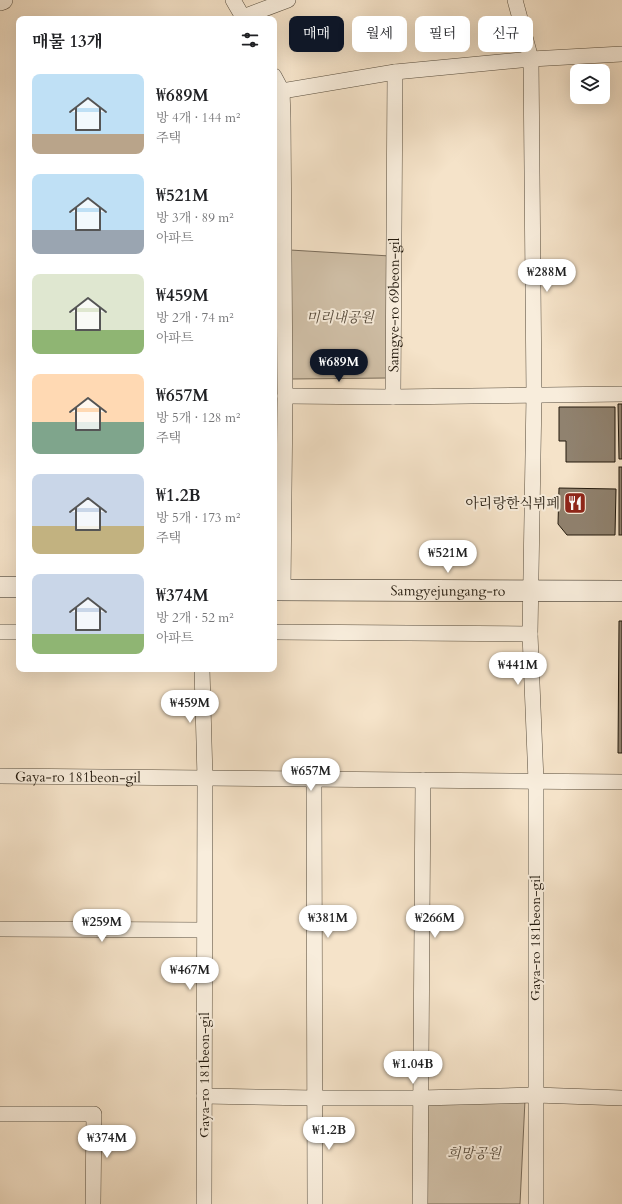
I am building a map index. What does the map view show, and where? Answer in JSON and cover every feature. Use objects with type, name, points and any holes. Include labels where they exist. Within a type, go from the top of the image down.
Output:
[{"type":"main road","points":[[0,587],[16,587]]},
{"type":"main road","name":"Samgyejungang-ro","points":[[279,591],[622,591]]},
{"type":"street","points":[[233,0],[242,16]]},
{"type":"street","points":[[248,16],[288,0]]},
{"type":"street","points":[[515,0],[531,59],[534,395],[530,634],[536,781]]},
{"type":"street","points":[[282,91],[395,72],[531,59],[622,54]]},
{"type":"street","name":"Samgye-ro 69beon-gil","points":[[393,397],[395,72]]},
{"type":"street","points":[[277,82],[282,91],[285,396],[279,591]]},
{"type":"street","points":[[285,396],[393,397],[622,394]]},
{"type":"street","points":[[0,632],[16,632]]},
{"type":"street","points":[[277,632],[530,634]]},
{"type":"street","points":[[202,672],[205,778]]},
{"type":"street","name":"Gaya-ro 181beon-gil","points":[[0,776],[622,782]]},
{"type":"street","name":"Gaya-ro 181beon-gil","points":[[204,1204],[205,778]]},
{"type":"street","points":[[314,779],[315,1204]]},
{"type":"street","points":[[420,1204],[423,780]]},
{"type":"street","name":"Gaya-ro 181beon-gil","points":[[536,781],[536,1204]]},
{"type":"street","points":[[0,929],[204,930]]},
{"type":"street","points":[[204,1096],[420,1098],[535,1095],[622,1098]]},
{"type":"street","points":[[0,1114],[94,1114],[93,1204]]},
{"type":"green space","name":"미리내공원","points":[[290,250],[390,256],[387,378],[292,379]]},
{"type":"green space","name":"희망공원","points":[[525,1100],[520,1204],[426,1204],[427,1102]]},
{"type":"building","points":[[618,404],[622,404],[622,459],[619,459]]},
{"type":"building","points":[[559,407],[615,407],[615,462],[566,462],[566,441],[559,441]]},
{"type":"building","points":[[619,467],[622,467],[622,535],[619,535]]},
{"type":"building","points":[[559,488],[616,489],[615,535],[567,535],[558,524]]},
{"type":"building","points":[[619,621],[622,621],[622,753],[618,753]]},
{"type":"place","name":"아리랑한식뷔페","points":[[575,503]]}]
